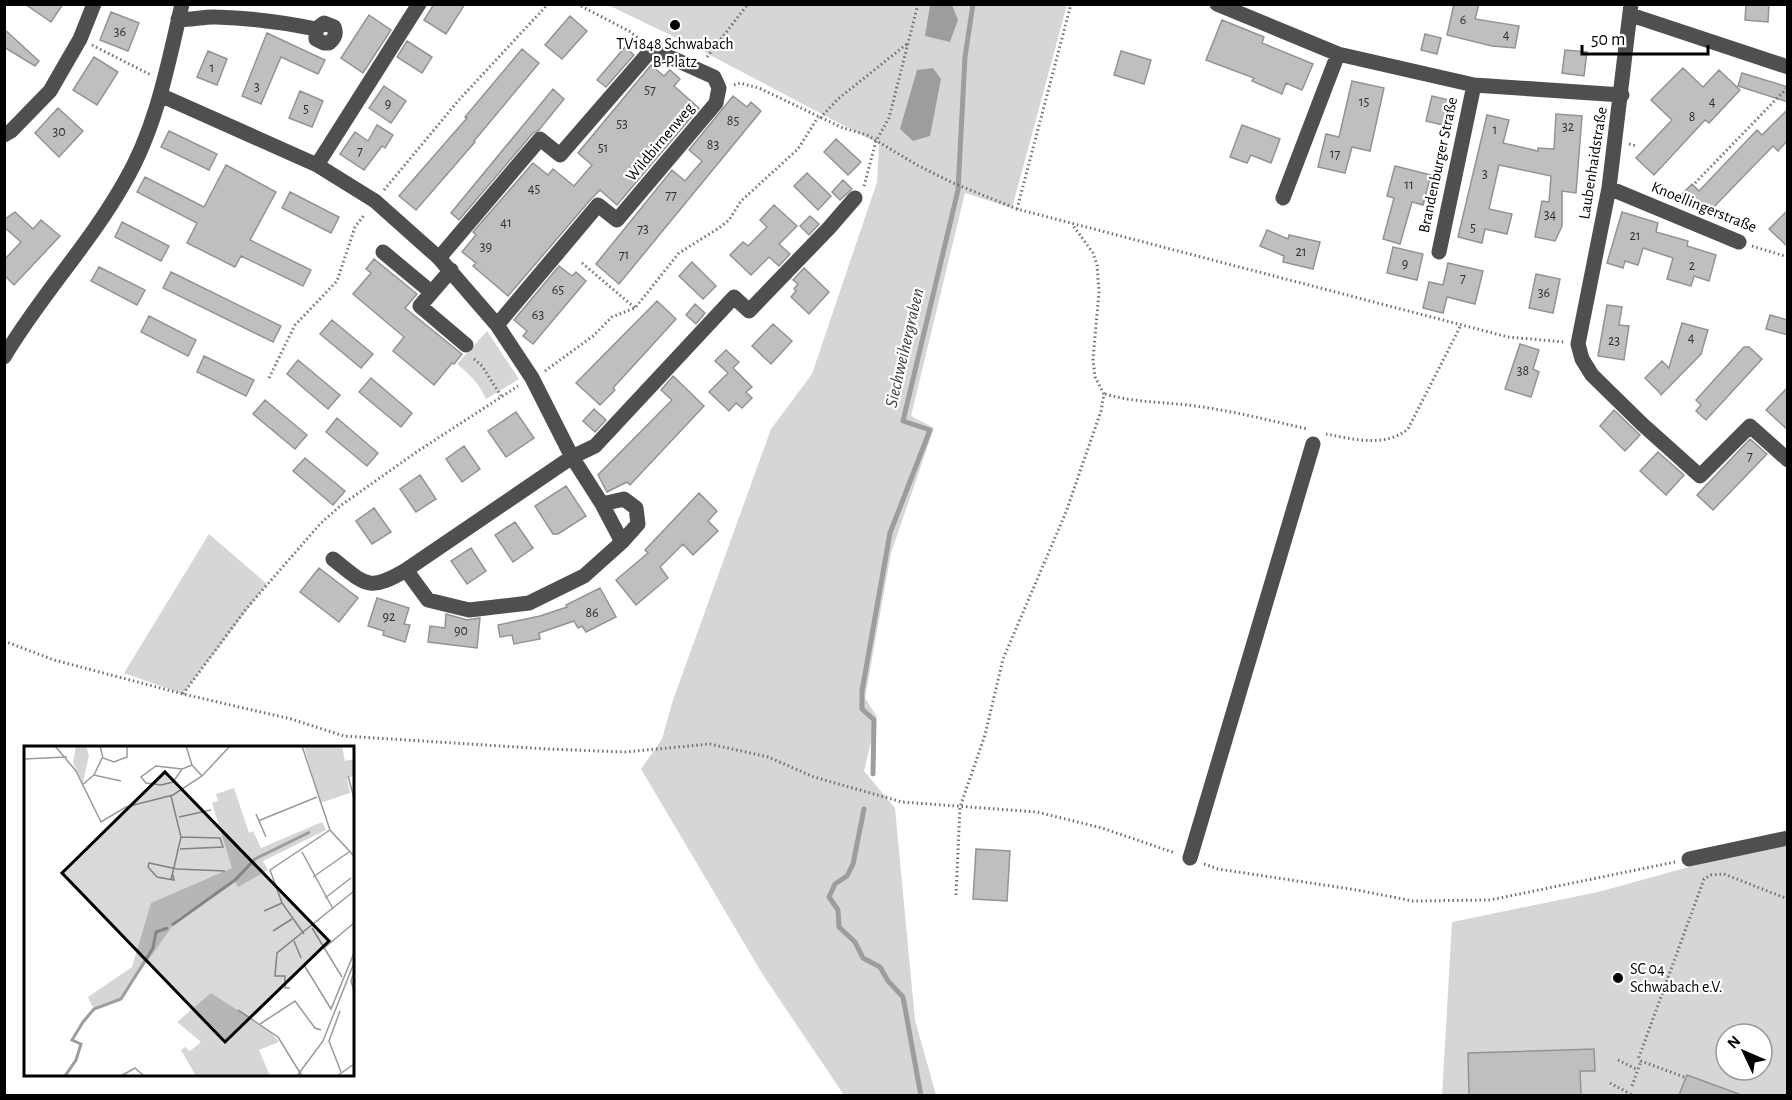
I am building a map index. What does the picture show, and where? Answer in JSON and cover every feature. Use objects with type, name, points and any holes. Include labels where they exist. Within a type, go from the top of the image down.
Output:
[{"type":"street","points":[[4,135],[11,131],[50,91],[80,39],[94,4]]},
{"type":"street","points":[[317,165],[419,4]]},
{"type":"street","name":"Brandenburger Straße","points":[[1217,4],[1338,54],[1474,85],[1622,95]]},
{"type":"street","points":[[4,357],[22,327],[94,232],[125,182],[146,136],[162,88],[180,12],[190,21],[211,10],[316,29]]},
{"type":"street","points":[[1631,10],[1788,67]]},
{"type":"street","name":"Laubenhaidstraße","points":[[1578,344],[1609,188],[1631,10]]},
{"type":"street","points":[[439,258],[540,139],[560,155],[651,49],[714,77],[719,88]]},
{"type":"street","points":[[1283,198],[1338,54]]},
{"type":"street","name":"Brandenburger Straße","points":[[1438,252],[1474,85]]},
{"type":"street","points":[[162,88],[317,165],[375,201],[439,258],[497,325],[532,378],[572,457],[602,504],[622,542]]},
{"type":"street","name":"Wildbirnenweg","points":[[497,325],[598,205],[617,220],[716,103],[719,88]]},
{"type":"street","name":"Knoellingerstraße","points":[[1609,188],[1739,242]]},
{"type":"street","points":[[333,559],[360,579],[376,585],[387,582],[572,457],[595,446],[734,297],[749,311],[855,198]]},
{"type":"street","points":[[383,252],[431,292]]},
{"type":"street","points":[[451,270],[420,306],[466,345]]},
{"type":"street","points":[[1578,344],[1582,359],[1592,375],[1700,476],[1750,426],[1788,460]]},
{"type":"street","points":[[1190,858],[1318,436]]},
{"type":"street","points":[[406,570],[428,600],[469,610],[529,603],[584,576],[622,542],[638,524],[636,508],[624,499],[602,504]]},
{"type":"street","points":[[1689,859],[1788,837]]},
{"type":"path","points":[[269,378],[296,325],[337,281],[355,227],[458,101],[548,4]]},
{"type":"path","points":[[577,4],[629,31],[651,49]]},
{"type":"path","points":[[696,69],[709,56],[748,4]]},
{"type":"path","points":[[855,198],[868,177],[876,141],[889,118],[918,4]]},
{"type":"path","points":[[1017,209],[1071,4]]},
{"type":"path","points":[[80,39],[162,88]]},
{"type":"path","points":[[183,694],[246,609],[320,524],[340,506],[501,396],[551,368],[593,336],[612,317],[634,308],[679,253],[729,220],[741,201],[798,150],[819,117],[908,43]]},
{"type":"path","points":[[719,88],[740,83],[759,88],[843,128],[867,135],[917,165],[953,183],[1017,209],[1508,338],[1578,344]]},
{"type":"path","points":[[1695,183],[1788,87]]},
{"type":"path","points":[[956,895],[960,807],[985,735],[1003,659],[1066,512],[1101,411],[1104,394],[1095,377],[1093,359],[1099,292],[1097,265],[1093,253],[1071,223]]},
{"type":"path","name":"Knoellingerstraße","points":[[1739,242],[1788,257]]},
{"type":"path","points":[[582,262],[634,308]]},
{"type":"path","points":[[1104,394],[1123,400],[1188,405],[1242,414],[1318,436],[1377,441],[1401,434],[1408,429],[1461,325]]},
{"type":"path","points":[[466,345],[466,351],[482,366],[501,396]]},
{"type":"path","points":[[4,641],[54,660],[183,694],[291,718],[344,736],[625,752],[710,744],[768,757],[814,777],[902,801],[1037,812],[1102,828],[1218,869],[1345,888],[1413,901],[1490,900],[1689,859]]},
{"type":"path","points":[[1632,1086],[1641,1061],[1639,1057],[1704,879],[1711,875],[1724,874],[1788,899]]},
{"type":"path","points":[[1618,1060],[1638,1070]]},
{"type":"path","points":[[1641,1061],[1684,1077]]},
{"type":"path","points":[[1610,1083],[1634,1095]]},
{"type":"shaded area","points":[[608,5],[1067,5],[1012,208],[965,193],[911,416],[934,428],[891,553],[865,698],[877,717],[864,771],[895,808],[915,1020],[936,1095],[844,1095],[763,975],[641,769],[662,739],[673,700],[771,429],[812,374],[877,182],[879,144],[691,45]]},
{"type":"shaded area","points":[[930,5],[952,5],[958,20],[950,42],[925,36]]},
{"type":"shaded area","points":[[933,68],[941,79],[930,136],[913,141],[900,129],[917,70]]},
{"type":"shaded area","points":[[487,331],[519,379],[486,399],[474,380],[457,364]]},
{"type":"shaded area","points":[[209,534],[267,584],[183,694],[124,673]]},
{"type":"shaded area","name":"SC 04 Schwabach e.V.","points":[[1787,840],[1787,1095],[1442,1096],[1452,922],[1598,892]]},
{"type":"building","points":[[25,4],[63,4],[51,22]]},
{"type":"building","points":[[434,4],[465,4],[446,34],[424,20]]},
{"type":"building","points":[[1454,4],[1479,4],[1475,19],[1519,26],[1515,48],[1492,46],[1447,35]]},
{"type":"building","points":[[1746,4],[1769,4],[1768,22],[1745,20]]},
{"type":"building","points":[[111,12],[139,23],[128,51],[100,40]]},
{"type":"building","points":[[369,15],[391,30],[363,73],[341,58]]},
{"type":"building","points":[[570,16],[587,31],[562,59],[545,45]]},
{"type":"building","points":[[1222,20],[1264,37],[1262,43],[1313,64],[1302,90],[1286,83],[1282,94],[1252,81],[1254,78],[1206,60]]},
{"type":"building","points":[[4,29],[39,61],[35,66],[4,47]]},
{"type":"building","points":[[267,33],[325,60],[318,74],[281,57],[261,104],[242,96]]},
{"type":"building","points":[[1425,34],[1441,38],[1437,54],[1421,50]]},
{"type":"building","points":[[407,41],[432,57],[422,73],[397,57]]},
{"type":"building","points":[[625,47],[634,55],[606,87],[597,80]]},
{"type":"building","points":[[522,49],[539,63],[416,210],[399,196],[467,118],[465,117]]},
{"type":"building","points":[[1565,50],[1587,52],[1584,76],[1562,73]]},
{"type":"building","points":[[208,51],[227,59],[217,85],[197,77]]},
{"type":"building","points":[[1121,51],[1151,60],[1144,84],[1114,75]]},
{"type":"building","points":[[94,57],[118,72],[97,105],[73,90]]},
{"type":"building","points":[[651,65],[664,76],[670,70],[680,79],[674,86],[699,108],[617,205],[600,190],[508,296],[473,266],[476,263],[462,252],[476,235],[473,232],[533,163],[548,175],[553,169],[574,186],[592,165],[578,153]]},
{"type":"building","points":[[1683,68],[1703,87],[1719,70],[1740,90],[1709,123],[1705,120],[1654,175],[1636,158],[1672,120],[1651,100]]},
{"type":"building","points":[[1742,73],[1788,87],[1788,102],[1738,86]]},
{"type":"building","points":[[1352,81],[1384,88],[1370,151],[1352,147],[1345,173],[1318,167],[1326,134],[1339,137]]},
{"type":"building","points":[[384,86],[406,101],[391,123],[369,108]]},
{"type":"building","points":[[553,89],[564,99],[459,220],[451,213]]},
{"type":"building","points":[[300,91],[323,101],[312,127],[289,118]]},
{"type":"building","points":[[733,96],[747,107],[751,102],[761,111],[619,284],[596,264],[672,170],[685,181],[702,161],[689,150]]},
{"type":"building","points":[[1432,96],[1457,102],[1451,127],[1426,121]]},
{"type":"building","points":[[58,108],[83,131],[59,157],[35,133]]},
{"type":"building","points":[[1788,109],[1788,140],[1778,151],[1773,146],[1709,212],[1698,202],[1692,209],[1679,197],[1692,184],[1699,191],[1757,130],[1762,135]]},
{"type":"building","points":[[1556,114],[1582,116],[1576,193],[1562,191],[1562,226],[1555,241],[1535,237],[1542,201],[1549,202],[1551,176],[1499,165],[1489,209],[1512,214],[1507,234],[1485,229],[1482,243],[1458,237],[1487,115],[1509,120],[1503,143],[1538,151],[1538,148],[1554,149]]},
{"type":"building","points":[[377,125],[393,135],[385,148],[382,146],[364,170],[340,154],[355,132],[368,141]]},
{"type":"building","points":[[1242,125],[1280,139],[1271,163],[1251,155],[1247,163],[1230,157]]},
{"type":"building","points":[[169,131],[217,154],[209,170],[161,147]]},
{"type":"building","points":[[836,139],[861,162],[848,175],[824,152]]},
{"type":"building","points":[[226,165],[276,192],[250,240],[311,270],[303,286],[241,256],[235,267],[187,243],[197,223],[137,192],[145,177],[204,207]]},
{"type":"building","points":[[1395,166],[1431,175],[1423,205],[1412,202],[1400,244],[1383,239],[1394,198],[1387,196]]},
{"type":"building","points":[[807,173],[831,196],[818,210],[794,186]]},
{"type":"building","points":[[843,180],[852,189],[840,200],[832,192]]},
{"type":"building","points":[[290,192],[339,217],[331,233],[282,208]]},
{"type":"building","points":[[774,205],[797,226],[779,244],[790,254],[779,266],[769,257],[751,275],[730,255],[743,242],[748,246],[767,227],[760,220]]},
{"type":"building","points":[[1788,210],[1788,247],[1769,229]]},
{"type":"building","points":[[15,212],[33,229],[41,220],[60,236],[14,285],[4,275],[4,260],[21,242],[4,227],[4,220]]},
{"type":"building","points":[[1622,212],[1658,223],[1656,232],[1688,241],[1687,246],[1716,255],[1709,281],[1694,276],[1691,286],[1667,279],[1673,258],[1643,248],[1638,265],[1625,261],[1623,268],[1607,263]]},
{"type":"building","points":[[810,216],[819,224],[809,235],[800,226]]},
{"type":"building","points":[[122,222],[169,246],[161,261],[115,237]]},
{"type":"building","points":[[1267,230],[1288,239],[1289,235],[1320,242],[1313,269],[1283,262],[1284,256],[1260,246]]},
{"type":"building","points":[[1393,247],[1423,254],[1417,280],[1387,273]]},
{"type":"building","points":[[374,259],[417,294],[405,308],[462,354],[434,385],[393,351],[404,337],[353,294],[371,273],[366,269]]},
{"type":"building","points":[[692,262],[716,286],[703,299],[679,276]]},
{"type":"building","points":[[1448,263],[1483,271],[1475,304],[1447,297],[1443,313],[1423,308],[1429,282],[1443,285]]},
{"type":"building","points":[[559,266],[572,276],[576,272],[586,281],[533,344],[523,336],[527,331],[514,320]]},
{"type":"building","points":[[99,267],[145,290],[137,305],[91,281]]},
{"type":"building","points":[[804,268],[829,292],[809,314],[791,297],[798,284],[793,280]]},
{"type":"building","points":[[171,272],[281,326],[273,342],[163,288]]},
{"type":"building","points":[[1536,274],[1560,279],[1553,313],[1529,308]]},
{"type":"building","points":[[657,301],[676,319],[600,405],[576,383]]},
{"type":"building","points":[[695,304],[705,313],[696,324],[686,315]]},
{"type":"building","points":[[1607,305],[1622,307],[1619,325],[1629,326],[1624,360],[1598,356]]},
{"type":"building","points":[[1770,315],[1788,320],[1788,335],[1766,329]]},
{"type":"building","points":[[149,316],[196,340],[188,356],[141,332]]},
{"type":"building","points":[[332,320],[373,354],[361,368],[320,334]]},
{"type":"building","points":[[1682,323],[1708,330],[1701,354],[1661,395],[1645,378],[1662,361],[1669,368]]},
{"type":"building","points":[[773,324],[792,341],[771,364],[752,346]]},
{"type":"building","points":[[1520,344],[1539,350],[1533,369],[1539,372],[1531,397],[1505,389]]},
{"type":"building","points":[[1744,347],[1749,347],[1762,359],[1706,420],[1696,411],[1701,405],[1696,400]]},
{"type":"building","points":[[726,350],[739,362],[733,368],[752,387],[746,392],[752,398],[742,408],[736,403],[729,411],[709,392],[728,373],[715,361]]},
{"type":"building","points":[[204,356],[254,380],[246,396],[197,372]]},
{"type":"building","points":[[298,360],[340,395],[328,409],[287,374]]},
{"type":"building","points":[[673,376],[704,406],[630,485],[627,482],[607,492],[598,475],[672,400],[661,390]]},
{"type":"building","points":[[371,378],[412,413],[401,427],[359,392]]},
{"type":"building","points":[[1788,387],[1788,430],[1766,410]]},
{"type":"building","points":[[265,400],[307,435],[295,449],[253,414]]},
{"type":"building","points":[[594,409],[606,420],[595,432],[583,421]]},
{"type":"building","points":[[1614,410],[1640,435],[1625,451],[1600,426]]},
{"type":"building","points":[[516,412],[534,438],[506,457],[488,431]]},
{"type":"building","points":[[337,418],[378,453],[367,466],[326,432]]},
{"type":"building","points":[[1750,439],[1767,454],[1713,510],[1697,495]]},
{"type":"building","points":[[464,446],[480,469],[462,482],[446,459]]},
{"type":"building","points":[[1658,452],[1684,475],[1666,495],[1640,471]]},
{"type":"building","points":[[305,458],[345,491],[333,505],[293,471]]},
{"type":"building","points":[[420,475],[436,499],[416,512],[400,489]]},
{"type":"building","points":[[566,486],[586,516],[558,534],[553,534],[535,506]]},
{"type":"building","points":[[699,493],[717,511],[708,521],[718,531],[693,555],[683,544],[660,567],[668,578],[636,605],[616,580],[648,553],[645,550]]},
{"type":"building","points":[[374,508],[391,532],[372,544],[356,521]]},
{"type":"building","points":[[515,522],[533,548],[513,562],[495,535]]},
{"type":"building","points":[[471,548],[486,571],[467,584],[451,561]]},
{"type":"building","points":[[319,568],[358,598],[339,622],[300,592]]},
{"type":"building","points":[[600,588],[616,617],[586,632],[582,626],[578,628],[574,621],[539,633],[540,639],[514,644],[512,635],[500,637],[498,625],[540,616],[567,607],[566,605]]},
{"type":"building","points":[[377,598],[409,608],[404,624],[410,625],[405,642],[383,635],[384,631],[368,626]]},
{"type":"building","points":[[446,614],[467,620],[480,618],[477,648],[428,642],[430,626],[445,628]]},
{"type":"building","points":[[976,849],[1010,851],[1007,901],[973,899]]},
{"type":"building","points":[[1594,1049],[1595,1071],[1580,1071],[1581,1095],[1469,1095],[1468,1053]]},
{"type":"building","points":[[1687,1075],[1739,1094],[1679,1095]]},
{"type":"waterway","name":"Siechweihergraben","points":[[873,774],[874,720],[862,709],[862,691],[890,533],[930,430],[903,421],[958,190],[965,57],[973,4]]},
{"type":"waterway","name":"Siechweihergraben","points":[[864,809],[853,864],[847,876],[835,884],[829,897],[838,910],[839,927],[855,942],[863,958],[880,967],[888,981],[903,997],[921,1096]]},
{"type":"place","name":"TV1848 Schwabach B-Platz","points":[[675,25]]},
{"type":"place","name":"SC 04 Schwabach e.V.","points":[[1618,978]]}]
